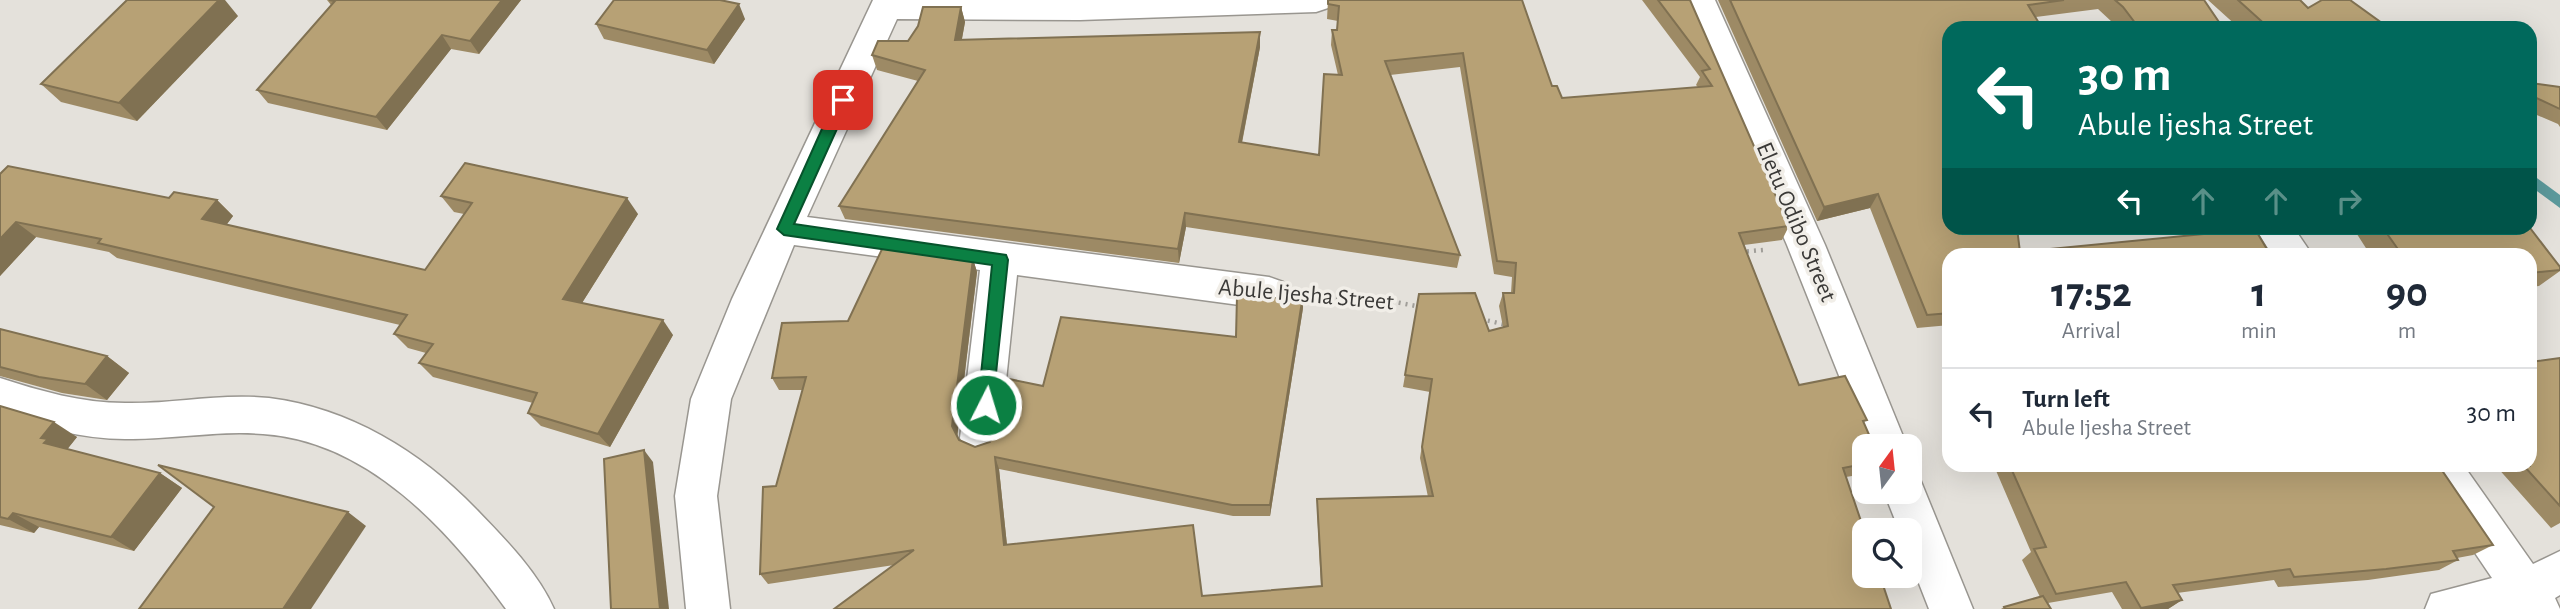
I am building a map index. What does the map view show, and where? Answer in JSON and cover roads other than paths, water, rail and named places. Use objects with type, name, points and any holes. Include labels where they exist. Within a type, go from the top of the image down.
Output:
[{"type":"street","points":[[708,609],[696,496],[711,399],[751,299],[883,4],[1080,8],[1316,0]]},
{"type":"street","name":"Eletu Odibo Street","points":[[1698,0],[1807,245],[1882,434]]},
{"type":"street","name":"Abule Ijesha Street","points":[[784,229],[1000,260],[1269,293]]},
{"type":"street","points":[[980,438],[1000,260]]},
{"type":"street","points":[[0,396],[51,413],[120,422],[186,416],[269,416],[334,430],[370,449],[442,502],[500,564],[532,609]]},
{"type":"street","points":[[2445,472],[2542,590],[2447,609]]},
{"type":"street","points":[[1910,504],[1951,609]]},
{"type":"waterway","points":[[2537,184],[2560,203]]}]
